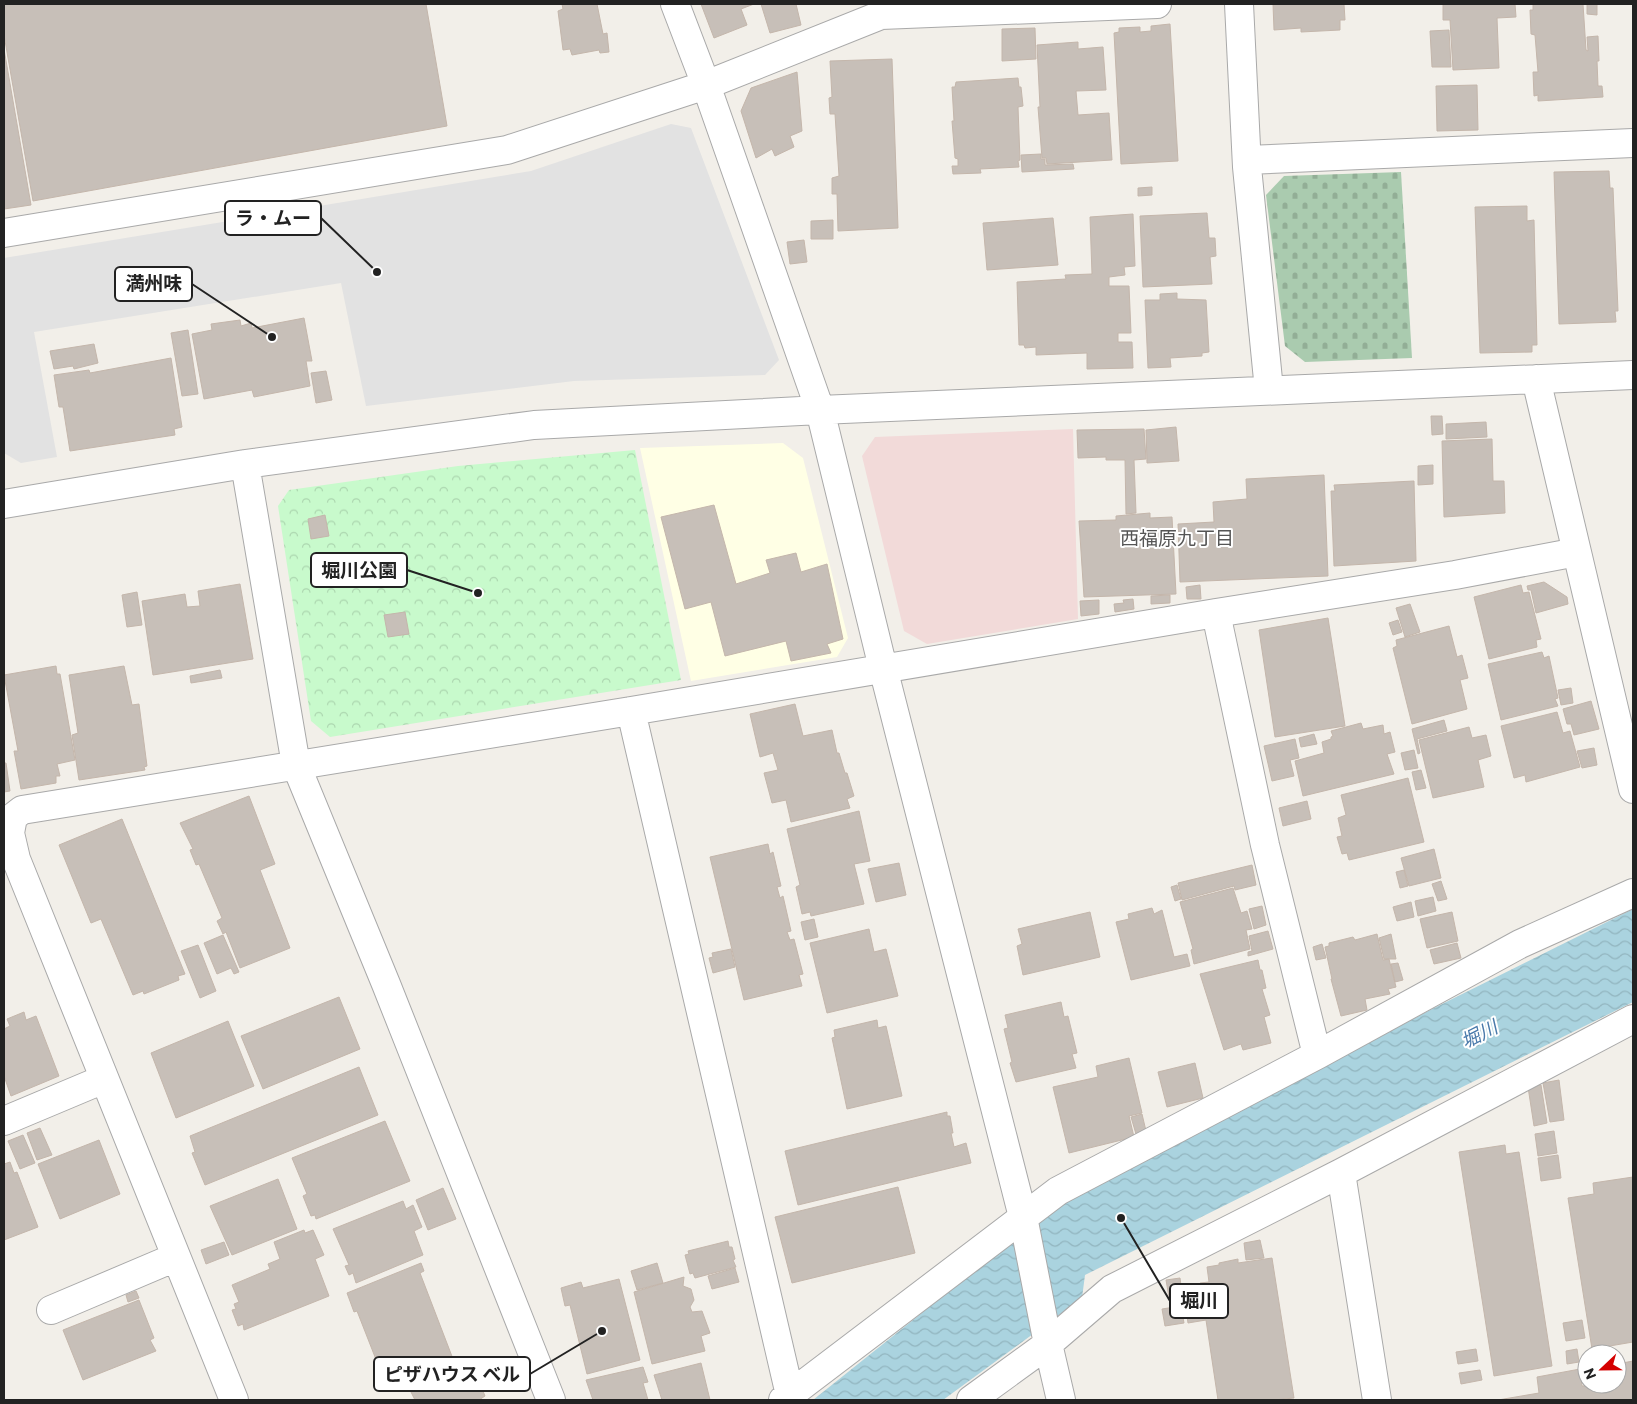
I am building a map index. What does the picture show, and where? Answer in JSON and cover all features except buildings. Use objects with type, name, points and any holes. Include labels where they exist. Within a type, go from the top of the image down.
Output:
[{"type":"street","points":[[675,4],[706,85],[820,410],[883,668],[1023,1217],[1061,1400]]},
{"type":"street","points":[[4,233],[507,150],[706,85],[881,15],[1157,4]]},
{"type":"street","points":[[1240,4],[1247,160],[1270,390]]},
{"type":"street","points":[[1247,160],[1633,143]]},
{"type":"street","points":[[4,504],[245,464],[534,425],[820,410],[1633,375]]},
{"type":"street","points":[[1536,379],[1633,789]]},
{"type":"street","points":[[245,464],[296,764],[386,984],[551,1400]]},
{"type":"street","points":[[234,1400],[16,860],[10,833],[13,816],[22,810],[1455,575],[1577,552]]},
{"type":"street","points":[[1216,613],[1265,845],[1317,1055]]},
{"type":"street","points":[[631,711],[786,1398],[1058,1191],[1317,1055],[1520,944],[1633,893]]},
{"type":"street","points":[[971,1400],[1048,1344],[1112,1290],[1633,1019]]},
{"type":"street","points":[[4,1121],[104,1078]]},
{"type":"street","points":[[1340,1173],[1377,1400]]},
{"type":"street","points":[[51,1310],[176,1257]]},
{"type":"shaded area","points":[[671,124],[691,128],[779,360],[765,375],[574,381],[366,406],[341,283],[34,332],[57,457],[21,463],[4,453],[4,258],[531,171]]},
{"type":"shaded area","points":[[1073,429],[1078,619],[927,644],[904,631],[862,456],[875,437]]},
{"type":"shaded area","points":[[783,443],[803,458],[848,638],[837,657],[691,681],[640,448]]},
{"type":"green space","points":[[1401,172],[1412,358],[1305,362],[1285,346],[1266,195],[1284,176]]},
{"type":"green space","points":[[635,450],[681,680],[330,737],[311,721],[278,506],[289,490],[458,466]]},
{"type":"water","points":[[1633,909],[1633,1002],[1085,1275],[1082,1298],[943,1400],[813,1400],[973,1272],[1061,1205],[1432,1009]]},
{"type":"place","name":"ラ・ムー","points":[[377,272]]},
{"type":"place","name":"満州味","points":[[272,337]]},
{"type":"place","name":"堀川公園","points":[[478,593]]},
{"type":"place","name":"堀川","points":[[1121,1218]]},
{"type":"place","name":"ピザハウス ベル","points":[[602,1331]]},
{"type":"district","name":"西福原九丁目","points":[[1177,538]]}]
